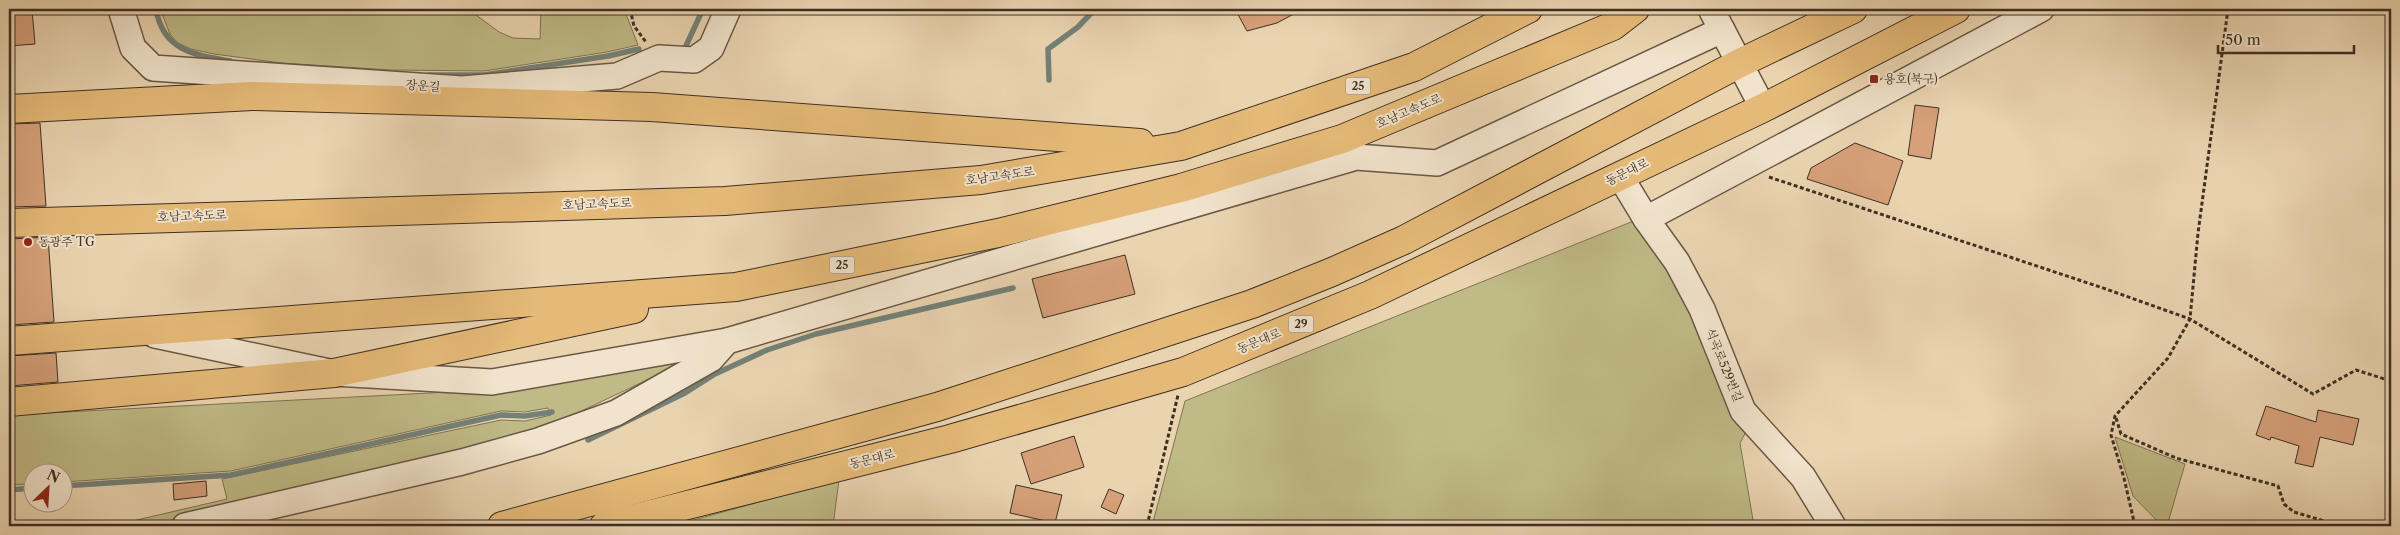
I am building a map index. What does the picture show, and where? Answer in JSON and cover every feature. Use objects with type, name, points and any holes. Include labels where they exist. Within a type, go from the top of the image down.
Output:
[{"type":"main road","name":"호남고속도로","points":[[9,223],[725,201],[981,180],[1181,146],[1414,67],[1528,9]]},
{"type":"main road","name":"호남고속도로","points":[[9,402],[334,372],[998,233],[1182,188],[1342,140],[1613,26],[1635,9]]},
{"type":"main road","points":[[502,526],[937,407],[1252,304],[1332,272],[1404,240],[1740,63],[1852,9]]},
{"type":"main road","name":"동문대로","points":[[604,526],[950,439],[1184,372],[1370,295],[1763,108],[1956,9]]},
{"type":"main road","name":"호남고속도로","points":[[9,109],[252,96],[652,107],[1181,146]]},
{"type":"main road","name":"호남고속도로","points":[[9,341],[736,287],[998,233]]},
{"type":"street","name":"장운길","points":[[121,9],[133,48],[153,68],[462,89],[616,76],[659,58],[694,60],[711,48],[728,9]]},
{"type":"street","points":[[1646,218],[2041,9]]},
{"type":"street","points":[[140,331],[334,372],[492,382],[727,340],[1356,157],[1437,163],[1717,19],[1763,108]]},
{"type":"street","name":"석곡로529번길","points":[[1620,176],[1646,218],[1677,262],[1702,309],[1743,410],[1803,477],[1833,526]]},
{"type":"street","points":[[184,526],[462,462],[538,441],[616,413],[711,359],[727,340]]},
{"type":"path","points":[[630,9],[634,26],[659,58]]},
{"type":"path","points":[[2135,526],[2124,478],[2110,435],[2115,416],[2168,358],[2190,320],[2198,233],[2228,9]]},
{"type":"path","points":[[1740,168],[2106,289],[2190,320],[2313,394],[2356,370],[2391,381]]},
{"type":"path","points":[[1147,526],[1184,372]]},
{"type":"path","points":[[2115,416],[2121,434],[2176,458],[2278,486],[2284,504],[2294,512],[2342,526]]},
{"type":"shaded area","points":[[160,9],[468,9],[499,32],[513,38],[540,39],[541,9],[624,9],[638,45],[607,52],[484,71],[391,70],[281,63],[191,49],[178,43],[170,34]]},
{"type":"shaded area","points":[[1636,220],[1671,267],[1749,426],[1740,443],[1754,526],[1152,526],[1185,401]]},
{"type":"shaded area","points":[[687,361],[554,424],[452,456],[167,526],[111,526],[227,499],[222,479],[501,420],[525,421],[551,415],[548,408],[525,412],[501,411],[231,471],[72,481],[72,462],[22,462],[22,484],[9,485],[9,415],[487,390]]},
{"type":"shaded area","points":[[2115,437],[2185,464],[2167,526],[2162,526],[2133,496]]},
{"type":"shaded area","points":[[839,480],[833,526],[672,526]]},
{"type":"building","points":[[1235,9],[1303,9],[1277,23],[1247,31]]},
{"type":"building","points":[[32,10],[35,44],[9,46],[9,12]]},
{"type":"building","points":[[1915,105],[1939,108],[1931,159],[1908,155]]},
{"type":"building","points":[[40,123],[46,206],[9,207],[9,124]]},
{"type":"building","points":[[1855,143],[1903,161],[1888,205],[1807,179],[1811,168]]},
{"type":"building","points":[[48,237],[54,322],[9,325],[9,239]]},
{"type":"building","points":[[1125,255],[1135,294],[1043,318],[1032,279]]},
{"type":"building","points":[[56,353],[58,382],[9,386],[9,356]]},
{"type":"building","points":[[2266,406],[2316,422],[2318,410],[2359,419],[2353,445],[2320,437],[2313,467],[2295,463],[2299,446],[2271,437],[2270,440],[2256,435]]},
{"type":"building","points":[[1074,436],[1084,467],[1031,484],[1021,453]]},
{"type":"building","points":[[206,481],[207,496],[174,500],[173,484]]},
{"type":"building","points":[[1016,485],[1062,495],[1055,523],[1010,513]]},
{"type":"building","points":[[1109,489],[1124,495],[1116,514],[1101,507]]},
{"type":"waterway","points":[[156,9],[166,34],[182,49],[230,61]]},
{"type":"waterway","points":[[685,48],[703,9]]},
{"type":"waterway","points":[[1049,80],[1048,49],[1078,27],[1095,9]]},
{"type":"waterway","points":[[429,75],[484,75],[608,56],[639,49]]},
{"type":"waterway","points":[[588,440],[685,393],[715,374],[767,350],[816,334],[1013,288]]},
{"type":"waterway","points":[[72,485],[231,475],[501,415],[525,416],[552,412]]},
{"type":"waterway","points":[[9,490],[22,489]]},
{"type":"place","name":"용호(북구)","points":[[1874,79]]},
{"type":"place","name":"동광주 TG","points":[[28,242]]}]
